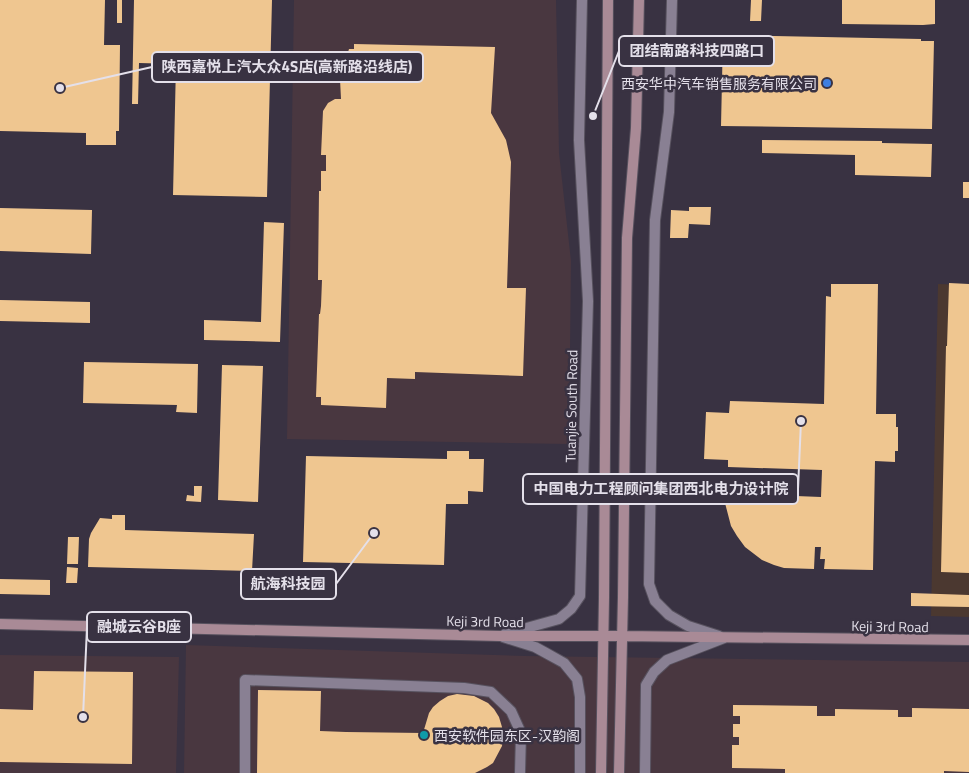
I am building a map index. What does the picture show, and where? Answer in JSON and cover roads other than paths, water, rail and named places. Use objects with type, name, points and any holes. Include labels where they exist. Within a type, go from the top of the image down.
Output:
[{"type":"main road","points":[[601,773],[604,636],[608,0]]},
{"type":"main road","points":[[619,773],[627,238],[636,128],[639,0]]},
{"type":"main road","name":"Keji 3rd Road","points":[[0,624],[500,636],[969,640]]},
{"type":"street","name":"Tuanjie South Road","points":[[500,636],[559,619],[571,610],[580,596],[588,301],[579,140],[582,0]]},
{"type":"street","points":[[672,0],[669,112],[655,220],[649,584],[655,601],[670,614],[688,626],[725,637]]},
{"type":"street","points":[[500,636],[546,652],[564,663],[577,680],[580,697],[580,773]]},
{"type":"street","points":[[645,773],[646,685],[654,672],[667,660],[725,637]]},
{"type":"street","points":[[245,773],[244,680],[464,688],[491,692],[511,711],[520,733],[520,773]]},
{"type":"place","name":"西安华中汽车销售服务有限公司","points":[[827,83]]},
{"type":"place","name":"陕西嘉悦上汽大众4S店(高新路沿线店)","points":[[60,88]]},
{"type":"place","name":"团结南路科技四路口","points":[[593,116]]},
{"type":"place","name":"中国电力工程顾问集团西北电力设计院","points":[[801,421]]},
{"type":"place","name":"航海科技园","points":[[374,533]]},
{"type":"place","name":"融城云谷B座","points":[[83,717]]},
{"type":"place","name":"西安软件园东区-汉韵阁","points":[[424,735]]}]
